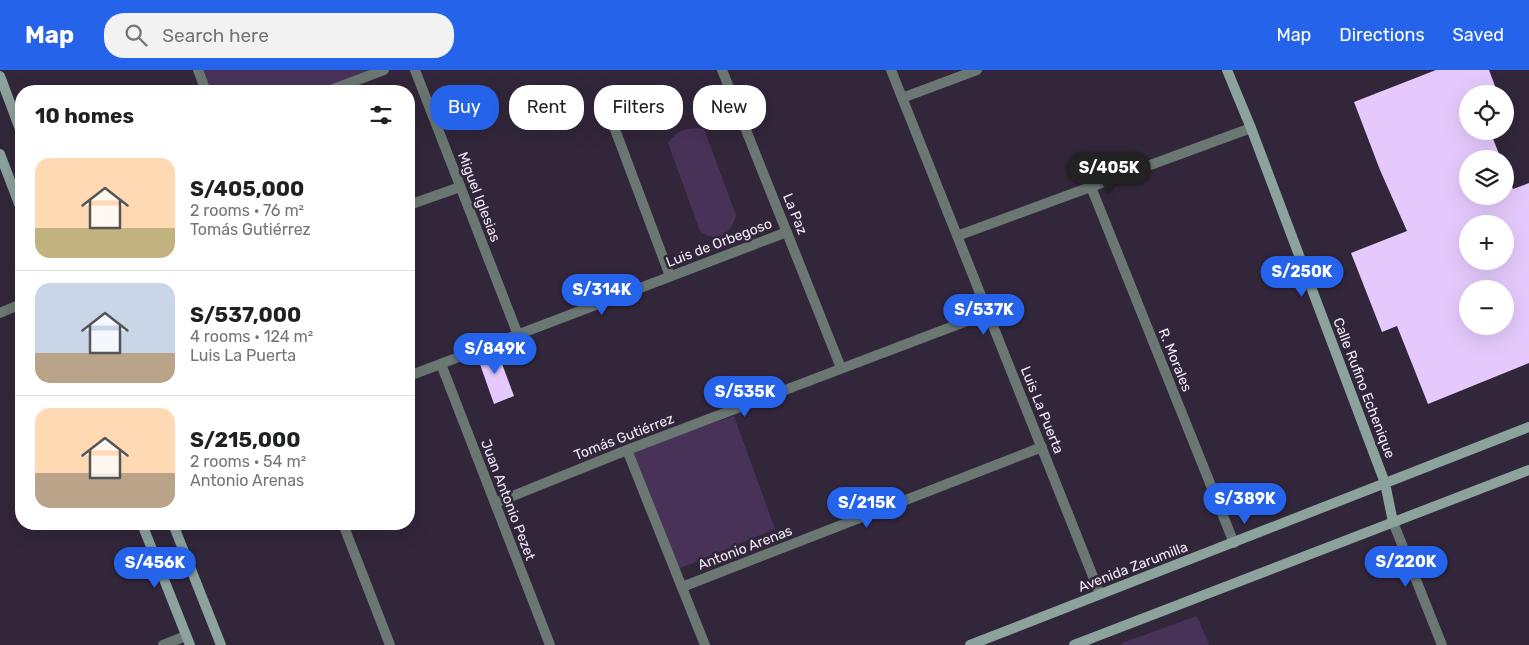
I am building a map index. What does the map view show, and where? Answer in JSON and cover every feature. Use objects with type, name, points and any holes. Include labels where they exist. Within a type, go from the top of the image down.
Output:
[{"type":"main road","name":"Calle Rufino Echenique","points":[[1227,70],[1251,128],[1385,483],[1393,522]]},
{"type":"main road","points":[[0,76],[15,116]]},
{"type":"main road","points":[[0,154],[15,193]]},
{"type":"main road","name":"Avenida Zarumilla","points":[[970,645],[1529,428]]},
{"type":"main road","points":[[1074,645],[1529,470]]},
{"type":"main road","points":[[144,530],[188,641]]},
{"type":"main road","points":[[175,530],[221,645]]},
{"type":"street","points":[[198,70],[204,85]]},
{"type":"street","points":[[344,85],[384,70]]},
{"type":"street","name":"Miguel Iglesias","points":[[415,70],[518,335]]},
{"type":"street","name":"La Paz","points":[[722,70],[841,368]]},
{"type":"street","name":"Luis La Puerta","points":[[891,70],[1100,594]]},
{"type":"street","points":[[902,98],[977,70]]},
{"type":"street","points":[[957,236],[1251,128]]},
{"type":"street","points":[[615,130],[670,276]]},
{"type":"street","points":[[415,203],[460,187]]},
{"type":"street","name":"R. Morales","points":[[1091,187],[1234,543]]},
{"type":"street","name":"Luis de Orbegoso","points":[[415,374],[787,232]]},
{"type":"street","points":[[0,313],[15,307]]},
{"type":"street","name":"Tomás Gutiérrez","points":[[495,502],[988,313]]},
{"type":"street","name":"Juan Antonio Pezet","points":[[441,364],[550,645]]},
{"type":"street","name":"Antonio Arenas","points":[[682,587],[1042,447]]},
{"type":"street","points":[[628,450],[706,645]]},
{"type":"street","points":[[1393,522],[1442,645]]},
{"type":"street","points":[[345,530],[390,645]]},
{"type":"street","points":[[163,645],[188,641]]},
{"type":"shaded area","points":[[198,70],[384,70],[344,85],[204,85]]},
{"type":"shaded area","points":[[686,129],[704,130],[736,215],[734,222],[727,232],[717,237],[706,235],[700,231],[668,143],[674,136]]},
{"type":"shaded area","points":[[734,416],[775,529],[676,570],[632,450]]},
{"type":"shaded area","points":[[1197,616],[1209,645],[1122,645],[1122,643]]},
{"type":"building","points":[[1436,70],[1489,70],[1495,85],[1459,85],[1459,140],[1494,140],[1497,150],[1459,150],[1459,205],[1514,205],[1514,189],[1529,183],[1529,363],[1428,404],[1397,326],[1382,332],[1351,253],[1407,231],[1380,170],[1354,102]]},
{"type":"building","points":[[495,345],[514,396],[494,404],[476,353]]}]
